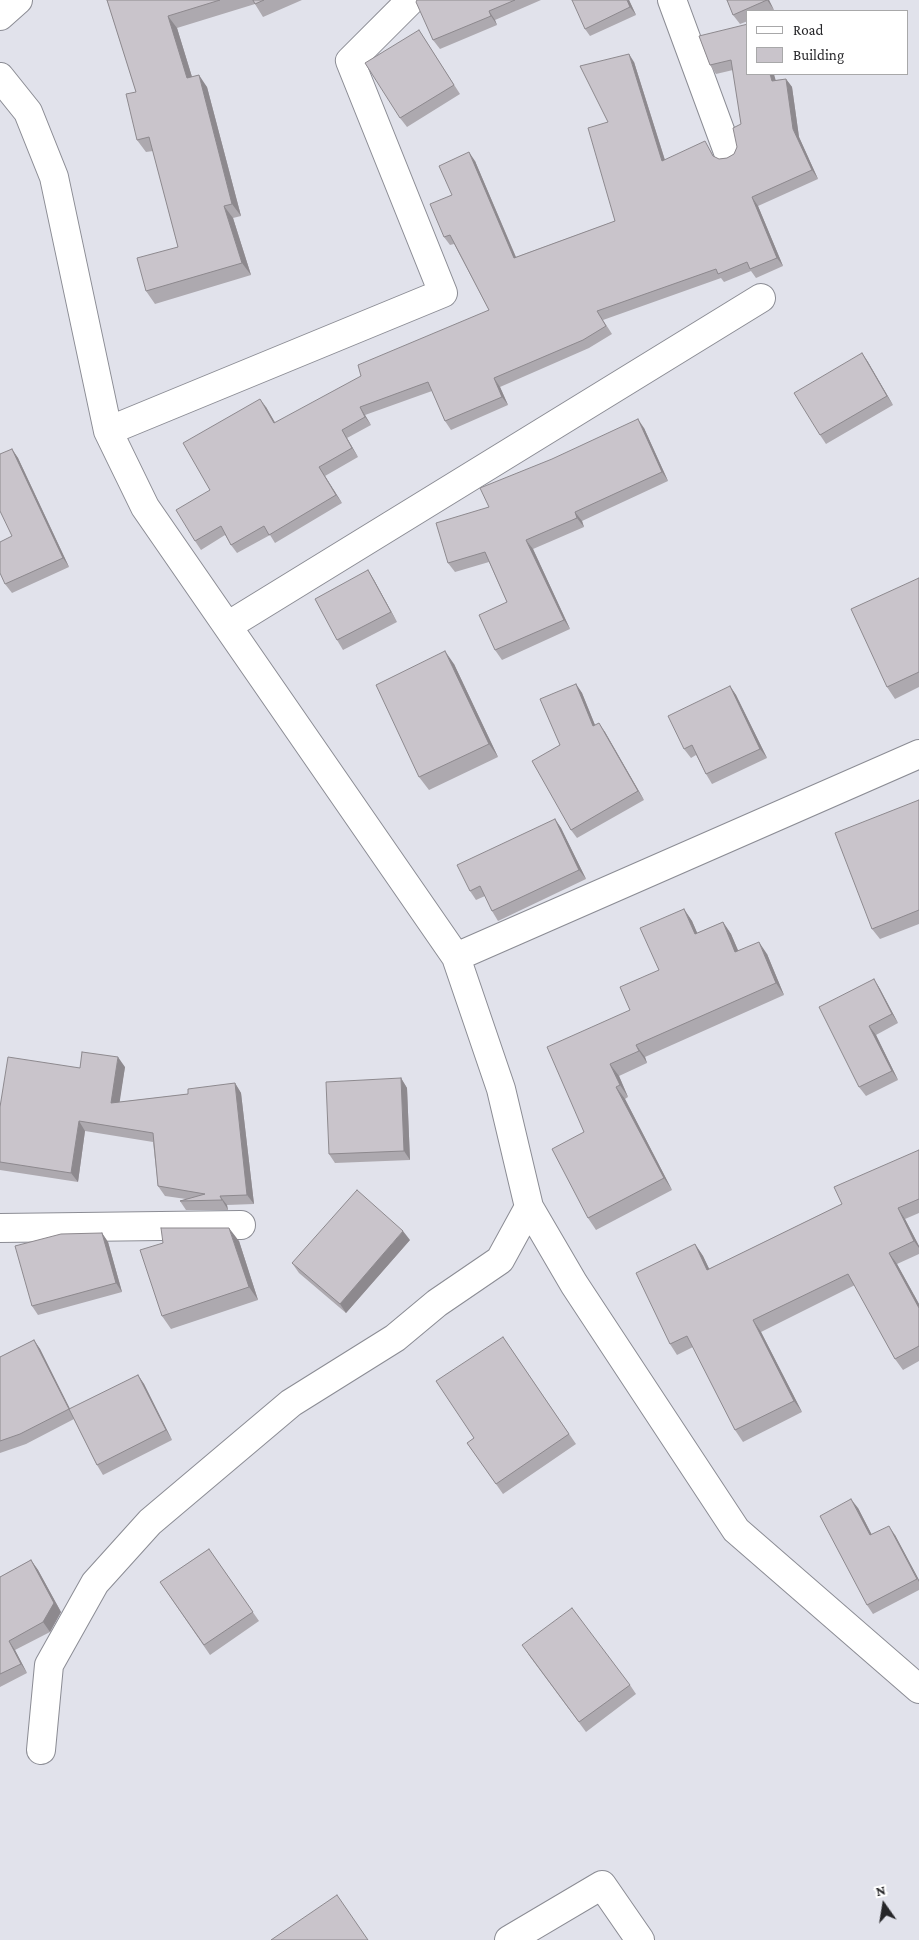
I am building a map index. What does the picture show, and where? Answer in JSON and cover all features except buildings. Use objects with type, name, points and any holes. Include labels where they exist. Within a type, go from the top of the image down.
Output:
[{"type":"street","points":[[0,16],[18,0]]},
{"type":"street","points":[[108,431],[443,293],[350,61],[412,0]]},
{"type":"street","points":[[672,0],[728,152]]},
{"type":"street","points":[[0,77],[28,112],[54,177],[108,431],[145,506],[229,625],[456,957],[501,1089],[529,1207],[574,1284],[736,1530],[919,1689]]},
{"type":"street","points":[[229,625],[761,298]]},
{"type":"street","points":[[456,957],[919,754]]},
{"type":"street","points":[[41,1750],[49,1665],[96,1583],[150,1522],[291,1403],[395,1338],[437,1303],[500,1260],[529,1207]]},
{"type":"street","points":[[0,1228],[241,1225]]},
{"type":"street","points":[[509,1940],[602,1885],[640,1940]]}]
